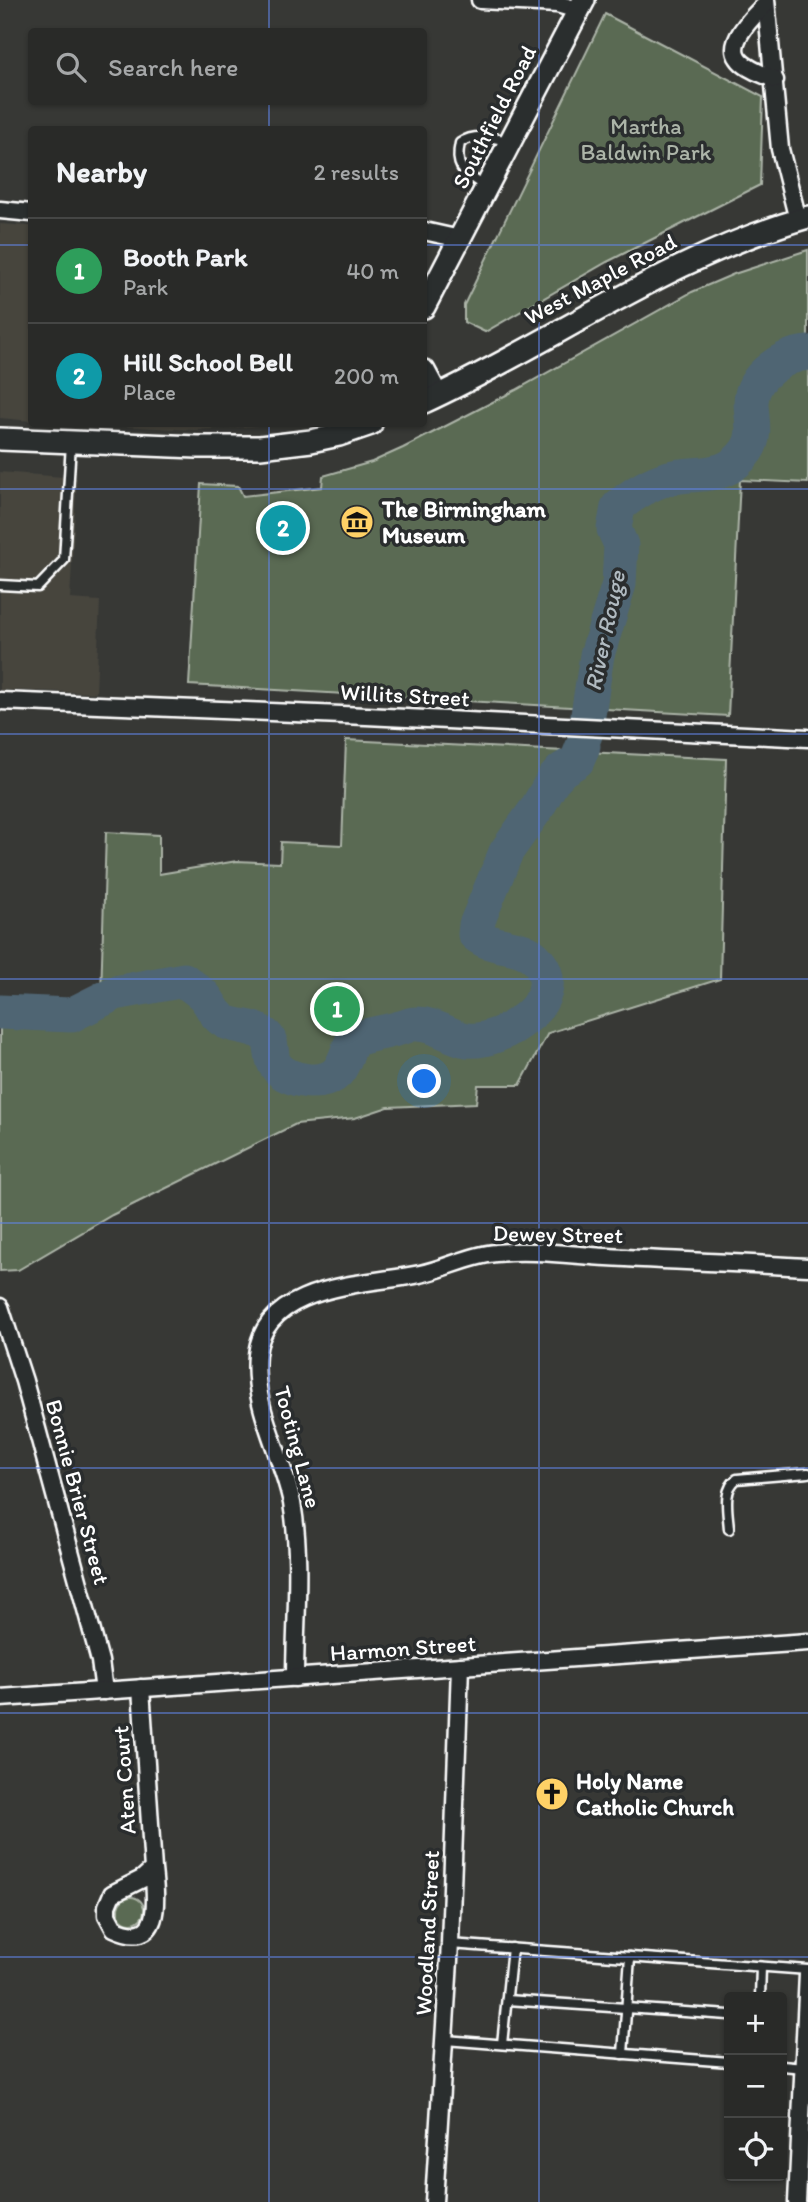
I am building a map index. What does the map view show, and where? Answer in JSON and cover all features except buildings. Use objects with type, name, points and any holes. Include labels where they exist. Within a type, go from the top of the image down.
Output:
[{"type":"main road","name":"Southfield Road","points":[[427,297],[460,239],[581,5]]},
{"type":"main road","name":"West Maple Road","points":[[430,399],[673,268],[803,219]]},
{"type":"main road","points":[[0,439],[227,448],[292,444],[342,429]]},
{"type":"street","points":[[480,0],[581,5]]},
{"type":"street","points":[[766,2],[748,20],[734,52],[739,60],[749,67],[775,80]]},
{"type":"street","points":[[766,2],[782,164],[803,219]]},
{"type":"street","points":[[0,210],[28,213]]},
{"type":"street","points":[[427,232],[460,239]]},
{"type":"street","name":"Willits Street","points":[[0,701],[556,724],[808,738]]},
{"type":"street","name":"Dewey Street","points":[[312,1295],[357,1283],[428,1272],[493,1253],[808,1267]]},
{"type":"street","name":"Tooting Lane","points":[[295,1678],[295,1529],[287,1485],[258,1396],[257,1353],[261,1338],[273,1320],[298,1301],[312,1295]]},
{"type":"street","name":"Bonnie Brier Street","points":[[0,1307],[17,1356],[77,1576],[100,1661],[104,1691]]},
{"type":"street","name":"Harmon Street","points":[[0,1698],[808,1642]]},
{"type":"street","name":"Woodland Street","points":[[434,2202],[450,1944],[460,1666]]},
{"type":"street","name":"Aten Court","points":[[141,1688],[153,1869]]},
{"type":"street","points":[[797,2202],[808,1972]]},
{"type":"lane","points":[[487,187],[461,169],[457,161],[460,144],[468,138],[484,136],[511,141]]},
{"type":"lane","points":[[0,585],[38,587],[64,561],[71,442]]},
{"type":"lane","points":[[729,1529],[727,1495],[730,1484],[737,1479],[808,1473]]},
{"type":"lane","points":[[450,1944],[808,1972]]},
{"type":"lane","points":[[502,2044],[512,1948]]},
{"type":"lane","points":[[623,2054],[630,1957]]},
{"type":"lane","points":[[760,1992],[761,1967]]},
{"type":"lane","points":[[507,2000],[724,2015]]},
{"type":"lane","points":[[444,2040],[724,2062]]},
{"type":"lane","points":[[787,2066],[804,2068]]},
{"type":"shaded area","points":[[0,224],[28,226],[28,421],[0,418]]},
{"type":"shaded area","points":[[138,427],[240,427],[195,430]]},
{"type":"shaded area","points":[[0,472],[77,478],[70,599],[100,601],[96,693],[0,690]]},
{"type":"green space","name":"Martha Baldwin Park","points":[[605,14],[763,97],[760,185],[607,262],[485,332],[464,322],[464,305]]},
{"type":"green space","points":[[808,250],[808,483],[740,480],[728,716],[189,685],[201,484],[238,486],[243,496],[322,487],[323,476],[372,462],[403,448],[516,390],[692,292],[734,274]]},
{"type":"green space","points":[[346,740],[726,759],[720,979],[548,1033],[520,1085],[478,1085],[476,1103],[388,1107],[355,1118],[296,1124],[112,1215],[18,1270],[0,1271],[0,1024],[101,994],[106,832],[159,835],[159,874],[237,861],[280,863],[281,842],[342,845]]},
{"type":"green space","points":[[131,1897],[140,1901],[144,1910],[140,1919],[131,1923],[122,1919],[118,1910],[122,1901]]},
{"type":"waterway","name":"River Rouge","points":[[585,735],[597,655],[619,584],[621,545],[614,529],[618,507],[656,483],[669,478],[721,471],[739,460],[752,439],[751,402],[757,383],[780,362],[808,353]]},
{"type":"waterway","name":"River Rouge","points":[[0,1012],[71,1015],[115,993],[184,980],[205,997],[221,1019],[257,1030],[266,1036],[274,1062],[281,1072],[307,1081],[333,1076],[341,1067],[353,1040],[411,1024],[422,1024],[467,1040],[497,1035],[528,1017],[539,1004],[545,990],[546,976],[532,955],[482,939],[475,934],[476,925],[506,852],[553,780],[562,770],[577,761],[583,746]]},
{"type":"place","name":"The Birmingham Museum","points":[[357,522]]},
{"type":"place","name":"Hill School Bell","points":[[283,528]]},
{"type":"place","name":"Booth Park","points":[[337,1009]]},
{"type":"place","name":"Holy Name Catholic Church","points":[[552,1794]]}]
